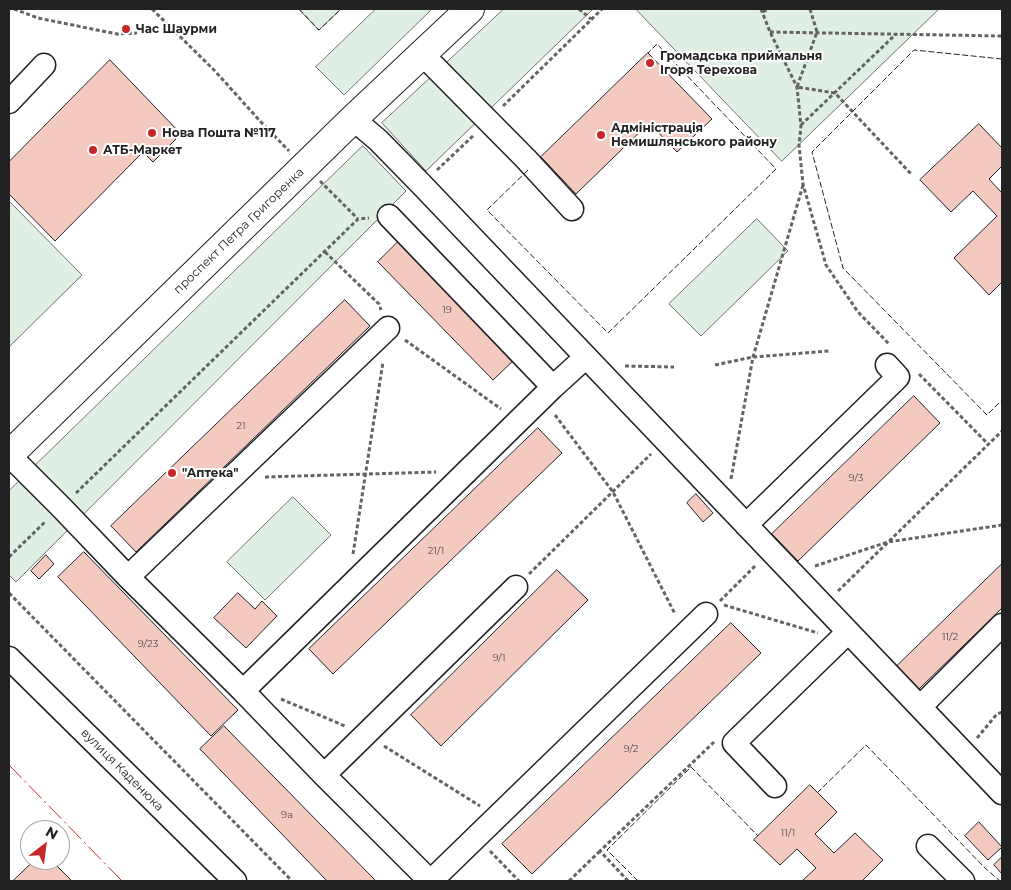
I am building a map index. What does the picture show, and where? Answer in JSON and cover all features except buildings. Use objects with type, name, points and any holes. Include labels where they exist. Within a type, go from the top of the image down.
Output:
[{"type":"main road","name":"проспект Петра Григоренка","points":[[9,455],[353,120],[470,9]]},
{"type":"street","points":[[422,55],[572,208]]},
{"type":"street","points":[[9,102],[44,65]]},
{"type":"street","points":[[353,120],[378,140],[590,361],[649,412],[665,440],[1002,793]]},
{"type":"street","points":[[390,216],[548,393]]},
{"type":"street","points":[[128,576],[388,328]]},
{"type":"street","points":[[746,525],[898,377],[890,356]]},
{"type":"street","points":[[246,688],[518,421],[548,393],[590,361]]},
{"type":"street","points":[[9,455],[128,576],[246,688],[324,775],[431,881],[706,614]]},
{"type":"street","points":[[324,775],[516,587]]},
{"type":"street","points":[[920,707],[1002,625]]},
{"type":"street","points":[[775,786],[734,743],[844,627]]},
{"type":"street","name":"вулиця Каденюка","points":[[9,658],[235,881]]},
{"type":"street","points":[[928,846],[962,881]]},
{"type":"path","points":[[14,9],[38,18],[117,34],[137,33]]},
{"type":"path","points":[[152,9],[215,71],[260,121]]},
{"type":"path","points":[[579,9],[590,19]]},
{"type":"path","points":[[422,185],[602,9]]},
{"type":"path","points":[[768,9],[762,10],[770,32],[797,87],[801,126],[799,145],[803,184],[826,265],[890,356]]},
{"type":"path","points":[[797,87],[817,32],[810,9]]},
{"type":"path","points":[[770,32],[1002,36]]},
{"type":"path","points":[[801,126],[897,34]]},
{"type":"path","points":[[797,87],[835,93],[912,174]]},
{"type":"path","points":[[727,505],[753,357],[803,184]]},
{"type":"path","points":[[9,557],[358,219],[390,216]]},
{"type":"path","points":[[325,252],[379,304],[388,328],[348,589]]},
{"type":"path","points":[[388,328],[518,421]]},
{"type":"path","points":[[715,365],[753,357],[829,351]]},
{"type":"path","points":[[590,361],[674,367]]},
{"type":"path","points":[[913,368],[989,445]]},
{"type":"path","points":[[548,393],[613,492],[686,634]]},
{"type":"path","points":[[823,606],[1002,431]]},
{"type":"path","points":[[516,587],[665,440]]},
{"type":"path","points":[[231,477],[467,472]]},
{"type":"path","points":[[792,574],[888,542],[1002,526]]},
{"type":"path","points":[[771,551],[718,603],[826,635],[844,627]]},
{"type":"path","points":[[9,593],[292,881]]},
{"type":"path","points":[[246,688],[365,734],[498,817]]},
{"type":"path","points":[[569,881],[720,737]]},
{"type":"path","points":[[477,837],[519,881]]},
{"type":"path","points":[[600,851],[628,881]]},
{"type":"green space","points":[[299,9],[341,9],[319,30]]},
{"type":"green space","points":[[376,9],[432,9],[344,95],[316,67]]},
{"type":"green space","points":[[504,9],[593,9],[426,171],[382,123]]},
{"type":"green space","points":[[636,9],[939,9],[782,161]]},
{"type":"green space","points":[[363,146],[406,191],[16,582],[9,575],[9,491]]},
{"type":"green space","points":[[9,201],[82,275],[9,347]]},
{"type":"green space","points":[[757,219],[788,251],[701,336],[669,304]]},
{"type":"green space","points":[[293,497],[331,535],[265,600],[227,562]]},
{"type":"fence","points":[[299,9],[319,30],[341,9]]},
{"type":"fence","points":[[528,170],[487,210],[608,333],[776,169],[657,44],[648,53]]},
{"type":"fence","points":[[1002,59],[914,50],[812,152],[843,268],[987,415],[1002,400]]},
{"type":"fence","points":[[817,793],[866,745],[985,868],[1000,881]]},
{"type":"fence","points":[[638,881],[607,850],[691,767],[758,836]]},
{"type":"power","points":[[9,765],[122,881]]},
{"type":"place","name":"Час Шаурми","points":[[126,29]]},
{"type":"place","name":"Громадська приймальня Ігоря Терехова","points":[[650,63]]},
{"type":"place","name":"Нова Пошта №117","points":[[152,133]]},
{"type":"place","name":"Адміністрація Немишлянського району","points":[[601,135]]},
{"type":"place","name":"АТБ-Маркет","points":[[93,150]]},
{"type":"place","name":"\"Аптека\"","points":[[172,473]]}]
